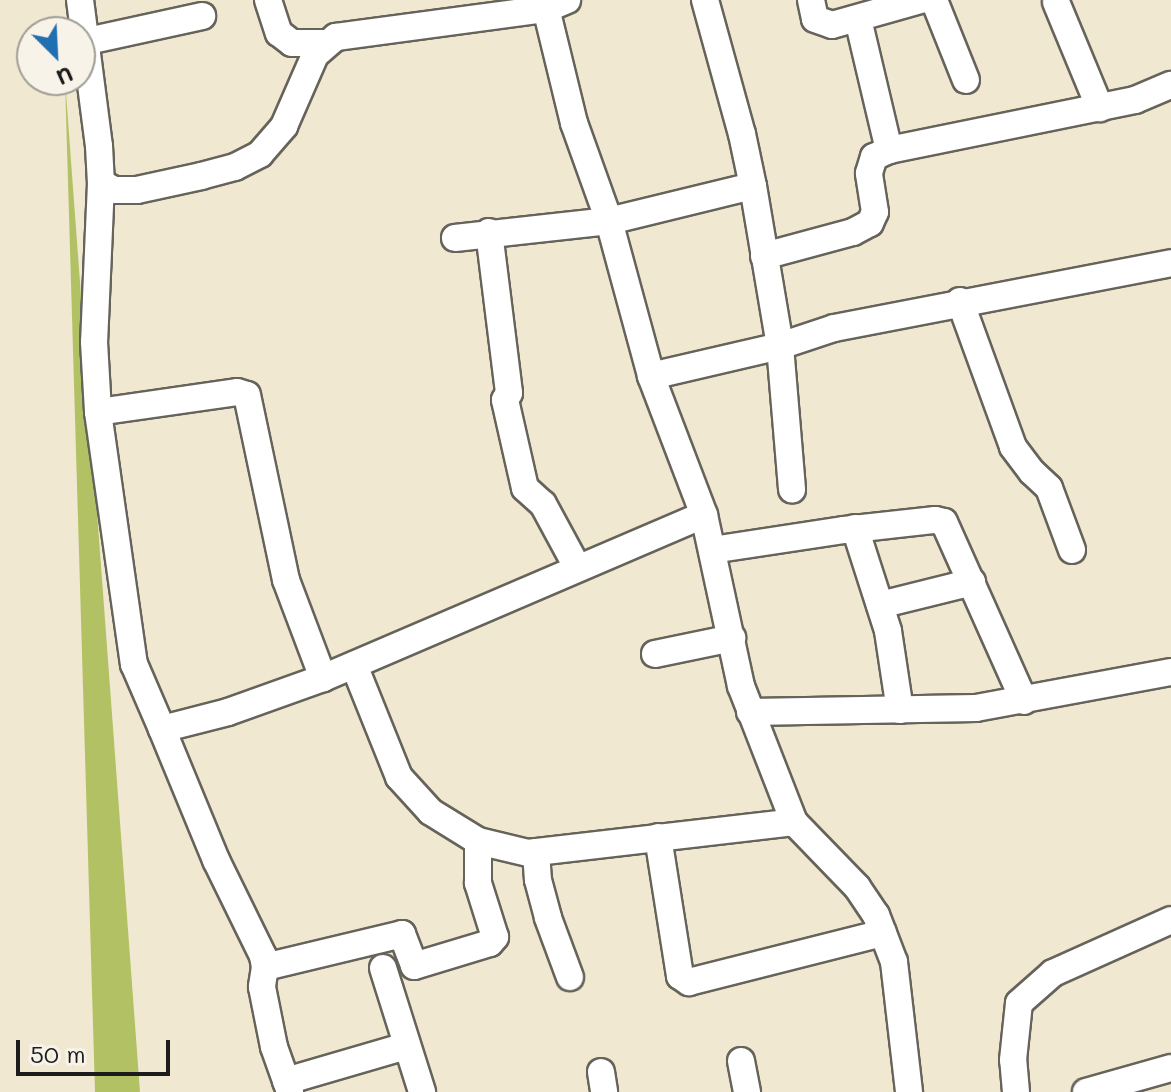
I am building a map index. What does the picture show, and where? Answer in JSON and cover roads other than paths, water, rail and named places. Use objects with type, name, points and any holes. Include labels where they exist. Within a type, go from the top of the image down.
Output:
[{"type":"street","points":[[268,0],[279,33],[292,43],[326,43],[353,34],[552,3],[574,123],[609,221],[651,376],[704,515],[741,686],[794,822],[857,887],[876,915],[894,962],[909,1092]]},
{"type":"street","points":[[705,0],[753,186],[780,346],[792,489]]},
{"type":"street","points":[[811,0],[815,19],[832,25],[921,0]]},
{"type":"street","points":[[934,0],[966,80]]},
{"type":"street","points":[[1056,2],[1100,108]]},
{"type":"street","points":[[96,39],[202,16]]},
{"type":"street","points":[[858,19],[889,150]]},
{"type":"street","points":[[101,183],[114,190],[137,190],[235,167],[260,154],[284,126],[315,55],[326,43]]},
{"type":"street","points":[[764,256],[853,232],[870,223],[875,212],[869,173],[874,157],[889,150],[1135,100],[1171,85]]},
{"type":"street","points":[[91,96],[101,183],[94,342],[98,412],[134,664],[216,860],[265,967],[262,987],[274,1047],[288,1087],[406,1046]]},
{"type":"street","points":[[455,238],[609,221],[753,186]]},
{"type":"street","points":[[489,232],[509,393],[505,400],[525,488],[543,504],[577,567]]},
{"type":"street","points":[[651,376],[780,346],[834,328],[960,301],[989,299],[1171,263]]},
{"type":"street","points":[[960,301],[1013,447],[1049,488],[1072,550]]},
{"type":"street","points":[[98,412],[237,392],[247,395],[286,580],[323,678]]},
{"type":"street","points":[[162,729],[228,712],[323,678],[704,515]]},
{"type":"street","points":[[712,550],[855,528],[935,520],[944,522],[1024,701]]},
{"type":"street","points":[[855,528],[888,631],[900,710]]},
{"type":"street","points":[[880,605],[972,582]]},
{"type":"street","points":[[655,654],[732,638]]},
{"type":"street","points":[[354,665],[399,777],[431,812],[478,841],[536,852],[794,822]]},
{"type":"street","points":[[750,712],[976,708],[1171,672]]},
{"type":"street","points":[[658,837],[680,976],[689,982],[883,933]]},
{"type":"street","points":[[265,967],[402,934],[414,966],[494,941],[478,883],[478,841]]},
{"type":"street","points":[[536,852],[538,880],[548,918],[570,977]]},
{"type":"street","points":[[1016,1092],[1013,1060],[1019,1003],[1053,973],[1171,920]]},
{"type":"street","points":[[383,968],[422,1092]]},
{"type":"street","points":[[741,1061],[747,1092]]},
{"type":"street","points":[[1086,1092],[1171,1068]]}]
